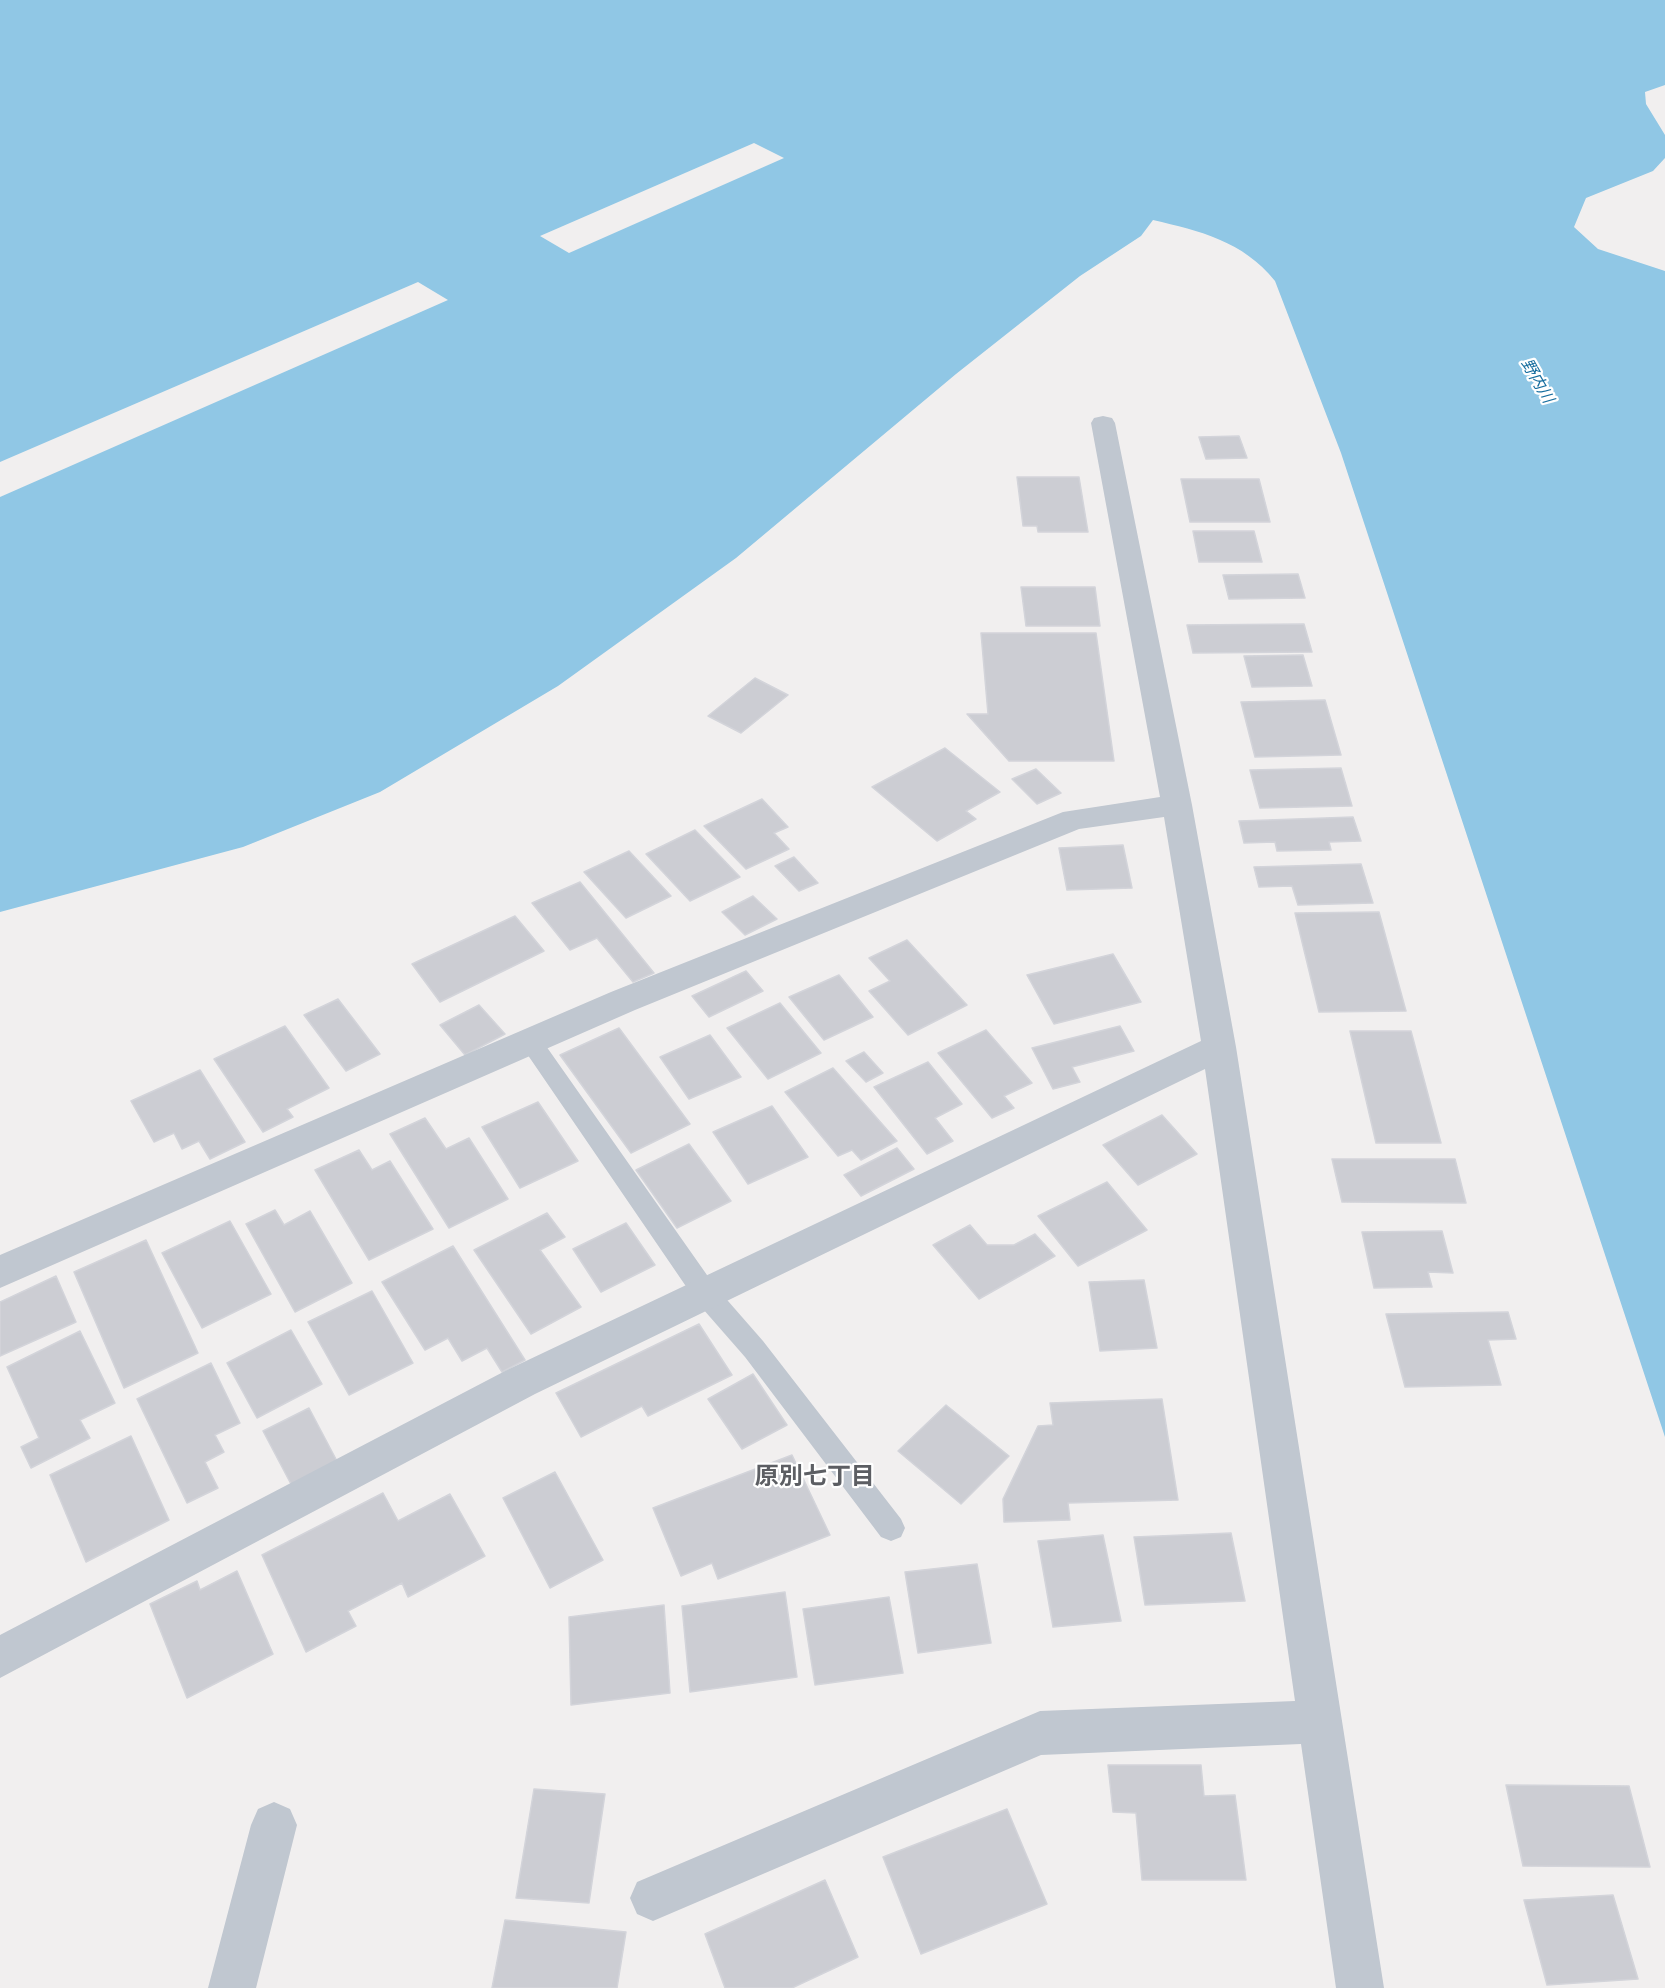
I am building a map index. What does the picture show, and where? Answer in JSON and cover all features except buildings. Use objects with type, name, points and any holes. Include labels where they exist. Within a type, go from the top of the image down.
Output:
[{"type":"street","points":[[1103,423],[1177,805],[1219,1047],[1357,1970]]},
{"type":"street","points":[[0,1272],[623,1002],[1074,819],[1177,805]]},
{"type":"street","points":[[0,1657],[521,1382],[1219,1047]]},
{"type":"street","points":[[652,1898],[1040,1733],[1319,1722]]},
{"type":"street","points":[[232,1988],[274,1825]]},
{"type":"lane","points":[[531,1042],[705,1293],[754,1349],[891,1528]]},
{"type":"lane","points":[[1357,1970],[1387,1988]]},
{"type":"water","name":"野内川","points":[[0,0],[1665,0],[1665,85],[1645,92],[1646,104],[1665,135],[1665,158],[1653,171],[1586,198],[1574,227],[1598,249],[1665,271],[1665,1437],[1341,453],[1275,281],[1249,256],[1235,247],[1204,234],[1153,220],[1141,236],[1080,276],[956,374],[736,558],[558,686],[380,792],[243,847],[0,912]]},
{"type":"pier","points":[[754,143],[784,158],[569,253],[540,236]]},
{"type":"pier","points":[[418,282],[448,300],[0,497],[0,462]]},
{"type":"district","name":"原別七丁目","points":[[815,1477]]}]
